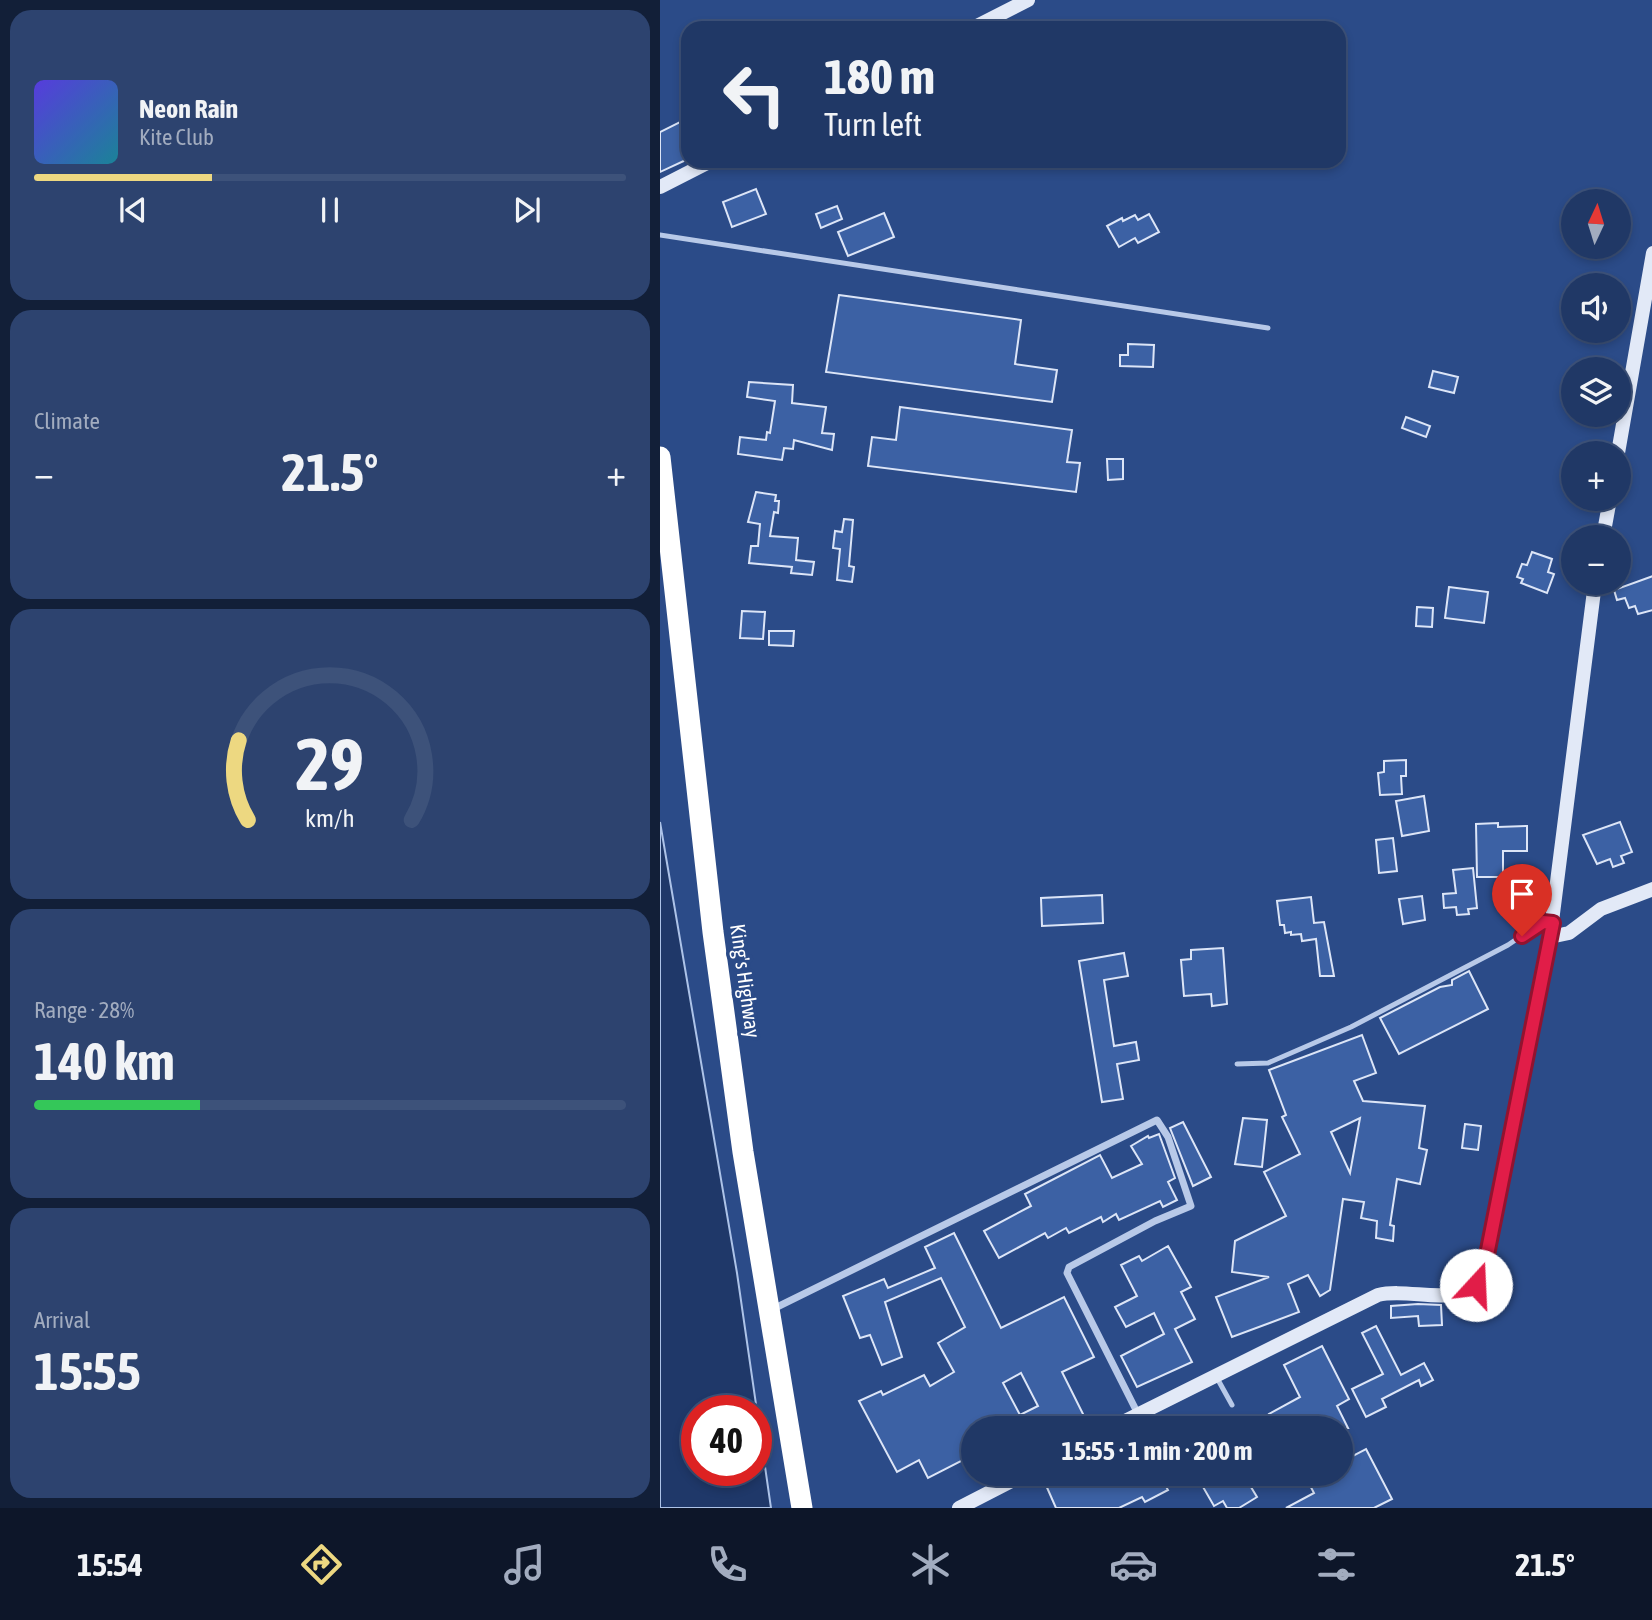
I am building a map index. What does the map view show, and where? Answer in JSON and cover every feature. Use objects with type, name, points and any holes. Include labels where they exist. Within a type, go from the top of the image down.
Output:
[{"type":"highway","name":"King's Highway","points":[[660,457],[713,932],[743,1152],[802,1508]]},
{"type":"street","points":[[987,21],[1028,0]]},
{"type":"street","points":[[660,187],[697,168]]},
{"type":"street","points":[[1620,441],[1652,254]]},
{"type":"street","points":[[1134,1416],[1378,1295],[1392,1291],[1434,1296],[1452,1295],[1467,1292],[1476,1285],[1485,1265],[1552,930],[1594,595]]},
{"type":"street","points":[[1552,930],[1569,933],[1601,909],[1652,889]]},
{"type":"street","points":[[770,1311],[1157,1120],[1168,1137],[1191,1206],[1155,1221],[1069,1267],[1067,1273],[1138,1414]]},
{"type":"street","points":[[959,1508],[1002,1486]]},
{"type":"lane","points":[[660,235],[1268,328]]},
{"type":"lane","points":[[1237,1065],[1268,1063],[1351,1027],[1508,945],[1536,926],[1552,930]]},
{"type":"lane","points":[[1216,1375],[1232,1405]]},
{"type":"water","points":[[660,822],[737,1273],[755,1395],[681,1395],[681,1486],[768,1486],[771,1508],[660,1508]]},
{"type":"building","points":[[681,122],[681,162],[660,172],[660,132]]},
{"type":"building","points":[[756,189],[766,214],[732,227],[723,202]]},
{"type":"building","points":[[837,206],[842,219],[821,228],[816,214]]},
{"type":"building","points":[[884,213],[894,237],[848,256],[838,232]]},
{"type":"building","points":[[1149,214],[1159,232],[1138,243],[1135,238],[1119,247],[1107,226],[1122,218],[1123,221],[1135,215],[1138,220]]},
{"type":"building","points":[[839,295],[1021,320],[1015,364],[1057,370],[1052,402],[826,372]]},
{"type":"building","points":[[1128,344],[1154,345],[1153,367],[1120,366],[1120,355],[1128,355]]},
{"type":"building","points":[[1433,371],[1458,377],[1454,393],[1429,387]]},
{"type":"building","points":[[749,382],[793,385],[792,403],[826,407],[822,433],[834,434],[832,450],[794,440],[793,449],[784,448],[782,460],[738,454],[740,437],[766,440],[767,432],[770,433],[775,401],[747,397]]},
{"type":"building","points":[[900,407],[1072,430],[1067,462],[1080,463],[1076,492],[868,466],[872,437],[896,440]]},
{"type":"building","points":[[1406,417],[1430,426],[1426,437],[1402,428]]},
{"type":"building","points":[[1107,459],[1123,459],[1123,479],[1108,480]]},
{"type":"building","points":[[756,492],[776,495],[775,501],[779,501],[778,513],[774,512],[770,536],[798,538],[796,560],[814,562],[812,575],[791,573],[792,567],[749,563],[751,546],[758,546],[760,524],[748,522]]},
{"type":"building","points":[[844,519],[853,520],[849,566],[854,567],[852,582],[837,580],[840,549],[833,548],[835,531],[842,532]]},
{"type":"building","points":[[1532,552],[1552,559],[1548,572],[1554,574],[1547,593],[1521,583],[1523,579],[1517,577],[1522,564],[1527,565]]},
{"type":"building","points":[[1653,576],[1653,610],[1638,614],[1635,606],[1629,608],[1625,598],[1617,600],[1616,595],[1631,595],[1631,584]]},
{"type":"building","points":[[1449,587],[1488,592],[1484,623],[1445,618]]},
{"type":"building","points":[[1417,607],[1433,608],[1432,627],[1416,626]]},
{"type":"building","points":[[742,611],[765,612],[763,639],[740,638]]},
{"type":"building","points":[[769,631],[794,631],[793,646],[769,645]]},
{"type":"building","points":[[1406,760],[1406,776],[1401,776],[1402,794],[1380,795],[1378,773],[1384,772],[1384,761]]},
{"type":"building","points":[[1424,796],[1429,831],[1402,836],[1396,801]]},
{"type":"building","points":[[1620,822],[1632,852],[1621,856],[1624,863],[1613,867],[1610,859],[1597,864],[1583,835]]},
{"type":"building","points":[[1498,823],[1498,827],[1527,826],[1527,851],[1503,851],[1503,877],[1477,877],[1476,824]]},
{"type":"building","points":[[1393,838],[1397,871],[1379,873],[1376,840]]},
{"type":"building","points":[[1473,868],[1477,908],[1468,909],[1469,914],[1457,915],[1456,907],[1444,908],[1443,894],[1456,893],[1453,870]]},
{"type":"building","points":[[1102,895],[1103,923],[1042,926],[1041,898]]},
{"type":"building","points":[[1422,896],[1425,920],[1403,924],[1399,899]]},
{"type":"building","points":[[1311,897],[1314,923],[1324,922],[1334,976],[1320,976],[1316,939],[1302,941],[1301,934],[1285,933],[1284,925],[1280,925],[1277,901]]},
{"type":"building","points":[[1223,948],[1227,1004],[1212,1006],[1211,994],[1184,996],[1181,960],[1191,959],[1191,950]]},
{"type":"building","points":[[1124,953],[1128,976],[1104,980],[1114,1046],[1136,1042],[1139,1060],[1117,1064],[1123,1099],[1102,1102],[1079,961]]},
{"type":"building","points":[[1469,971],[1488,1009],[1399,1054],[1380,1018],[1440,987],[1452,985],[1452,980]]},
{"type":"building","points":[[1362,1035],[1376,1073],[1354,1081],[1363,1101],[1425,1106],[1419,1148],[1427,1150],[1420,1184],[1397,1179],[1390,1225],[1394,1226],[1393,1241],[1376,1238],[1377,1221],[1361,1218],[1364,1202],[1343,1199],[1330,1290],[1320,1296],[1308,1275],[1288,1284],[1299,1312],[1232,1337],[1216,1297],[1269,1277],[1232,1272],[1235,1241],[1286,1216],[1264,1172],[1300,1154],[1282,1117],[1286,1115],[1269,1070]],"holes":[[[1360,1118],[1350,1173],[1331,1132]]]},
{"type":"building","points":[[1243,1118],[1267,1120],[1262,1167],[1235,1164]]},
{"type":"building","points":[[1183,1122],[1211,1177],[1193,1186],[1170,1128]]},
{"type":"building","points":[[1465,1124],[1481,1126],[1478,1150],[1462,1148]]},
{"type":"building","points":[[1159,1134],[1175,1178],[1168,1182],[1177,1200],[1163,1207],[1160,1201],[1119,1220],[1116,1214],[1103,1222],[1101,1217],[1069,1233],[1066,1228],[1048,1238],[1045,1233],[999,1258],[984,1231],[1031,1206],[1025,1194],[1100,1155],[1112,1178],[1142,1164],[1131,1146],[1148,1136],[1149,1138]]},
{"type":"building","points":[[954,1233],[1001,1328],[1064,1297],[1094,1357],[1062,1372],[1084,1416],[961,1416],[961,1461],[928,1478],[919,1460],[897,1472],[859,1401],[881,1391],[883,1395],[924,1375],[930,1386],[954,1372],[938,1343],[965,1327],[941,1278],[885,1302],[902,1357],[882,1365],[870,1335],[860,1338],[843,1296],[884,1279],[888,1288],[935,1268],[925,1247]],"holes":[[[1021,1373],[1038,1406],[1020,1415],[1003,1383]]]},
{"type":"building","points":[[1168,1246],[1191,1287],[1181,1292],[1195,1319],[1175,1329],[1192,1362],[1137,1387],[1121,1356],[1164,1334],[1154,1313],[1126,1327],[1115,1307],[1137,1296],[1121,1265],[1139,1256],[1142,1261]]},
{"type":"building","points":[[1441,1305],[1442,1325],[1419,1326],[1418,1316],[1391,1318],[1391,1306]]},
{"type":"building","points":[[1376,1326],[1401,1375],[1424,1363],[1433,1380],[1421,1386],[1419,1380],[1382,1399],[1386,1407],[1366,1417],[1352,1389],[1383,1374],[1362,1333]]},
{"type":"building","points":[[1322,1346],[1349,1399],[1337,1406],[1342,1416],[1270,1416],[1269,1414],[1300,1397],[1284,1365]]},
{"type":"building","points":[[1366,1449],[1392,1499],[1374,1508],[1286,1508],[1314,1493],[1310,1486],[1353,1486],[1353,1456]]},
{"type":"building","points":[[1046,1486],[1166,1486],[1168,1490],[1145,1502],[1142,1497],[1119,1508],[1056,1508]]},
{"type":"building","points":[[1202,1486],[1250,1486],[1257,1497],[1239,1508],[1227,1508],[1223,1501],[1214,1506]]},
{"type":"route","points":[[1476,1285],[1485,1265],[1553,923],[1543,922],[1522,936]]}]
